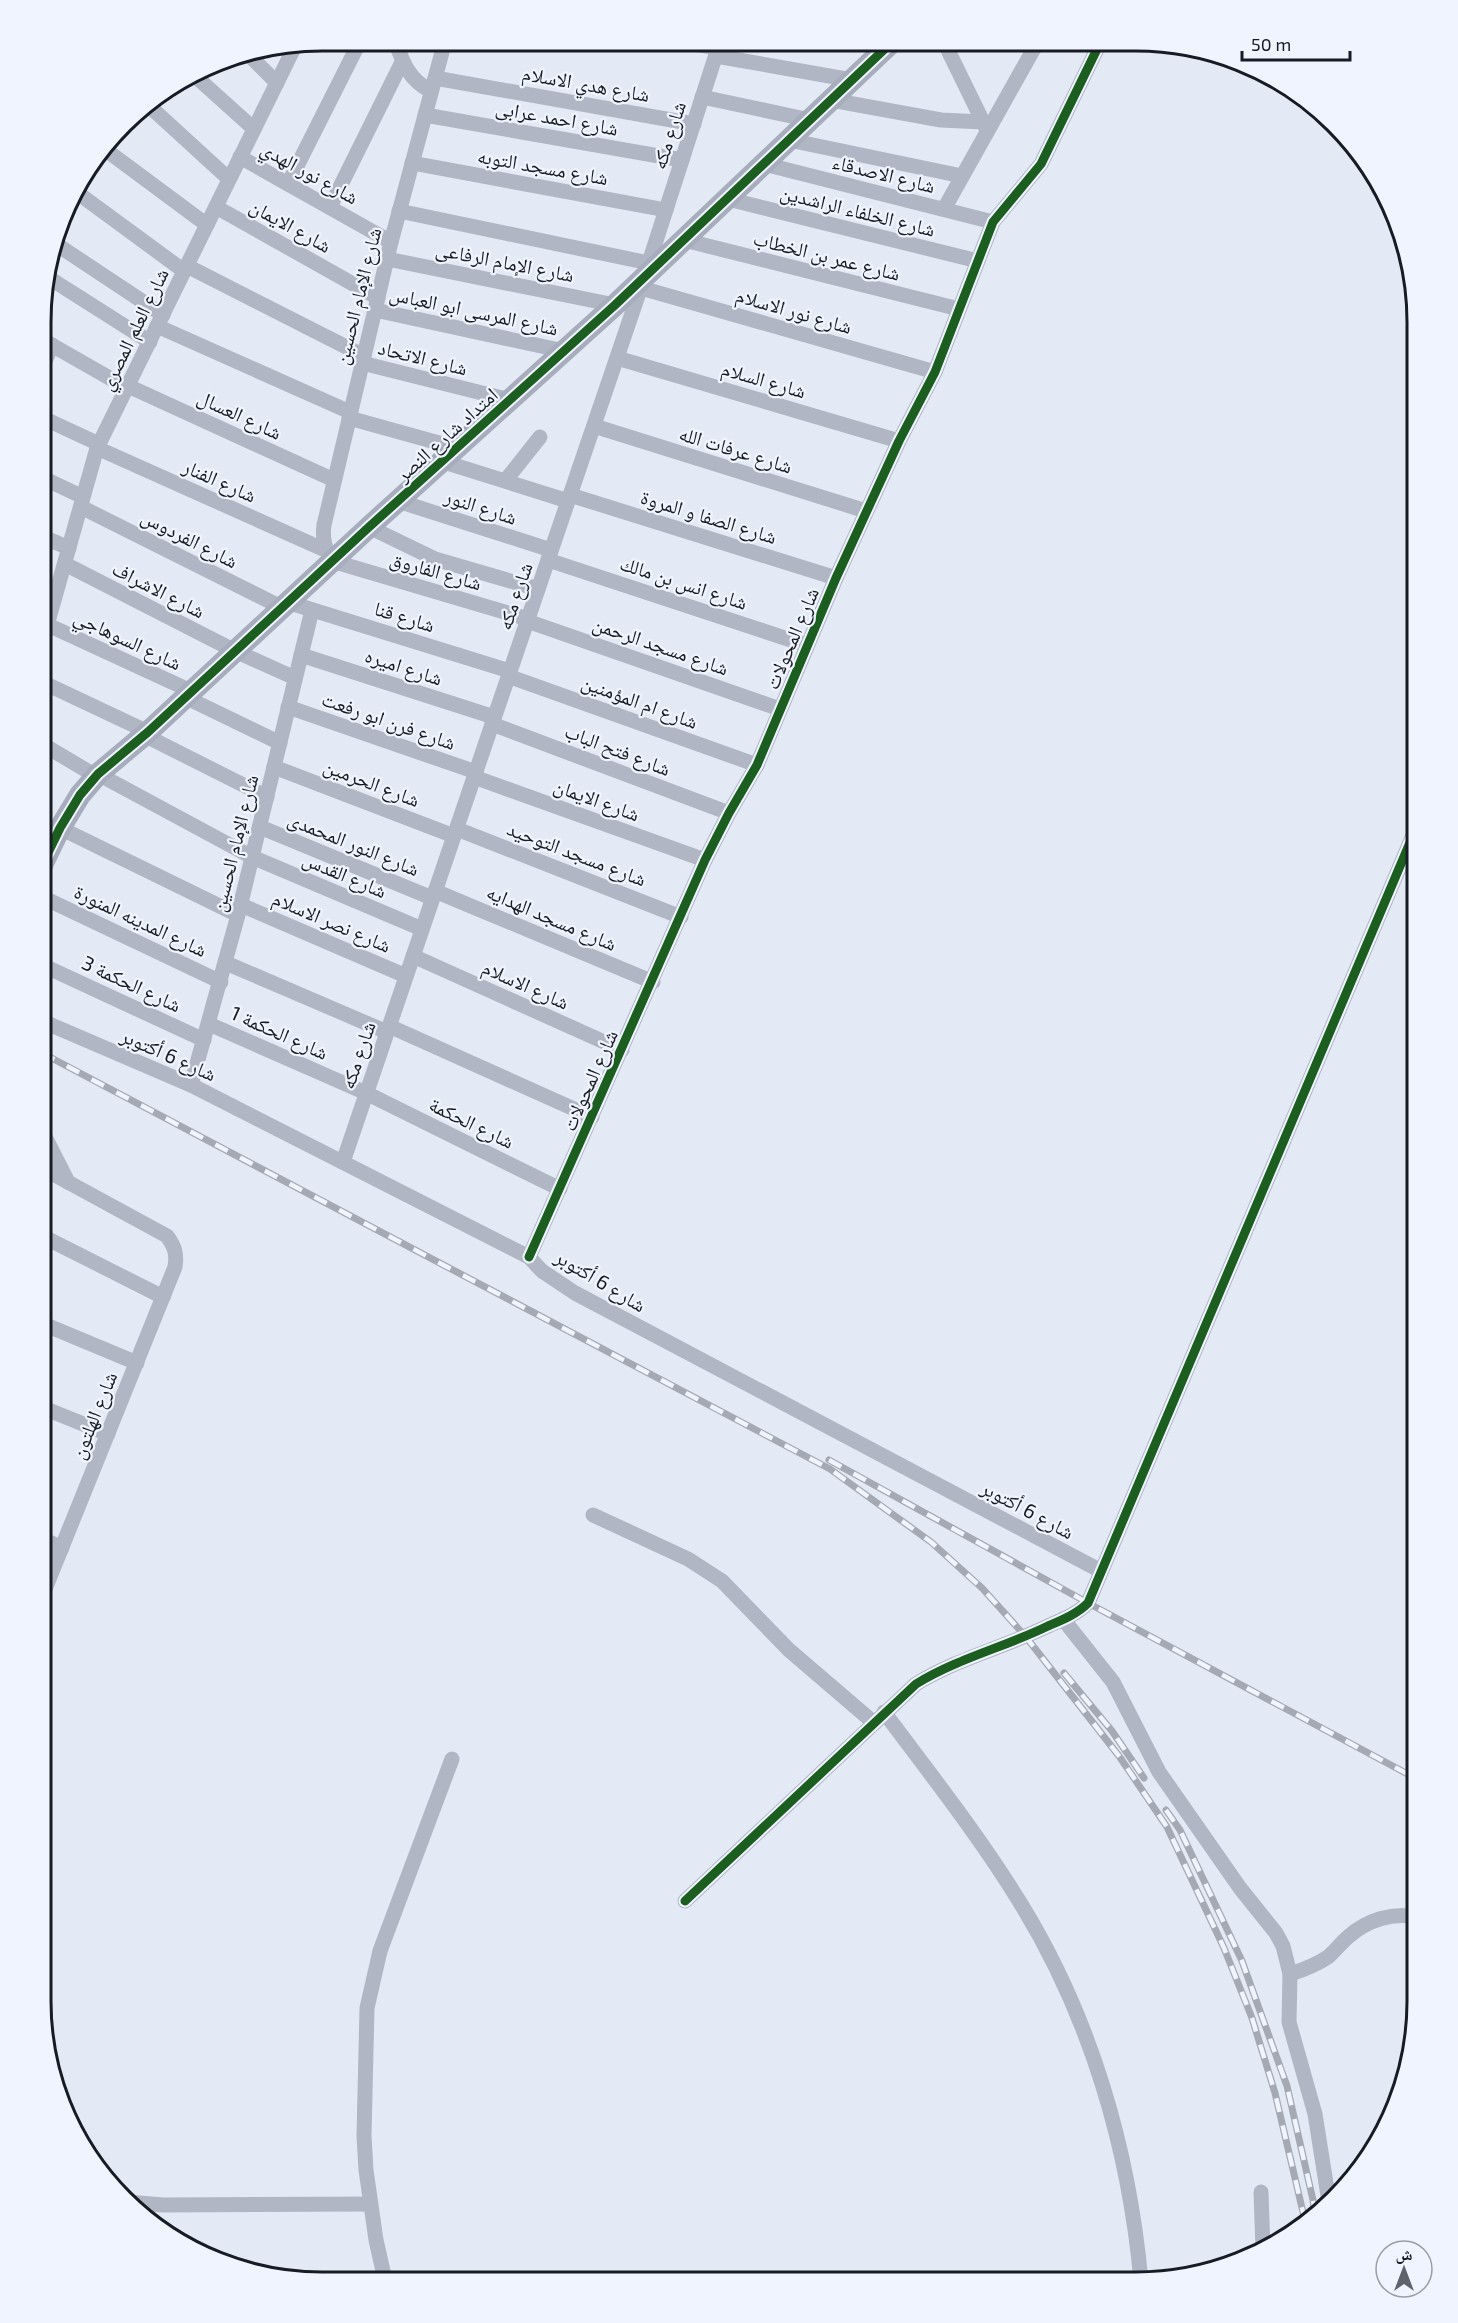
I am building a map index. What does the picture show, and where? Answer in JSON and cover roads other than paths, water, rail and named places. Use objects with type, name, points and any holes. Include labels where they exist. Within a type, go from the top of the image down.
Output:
[{"type":"street","points":[[288,184],[355,51]]},
{"type":"street","points":[[398,51],[411,77],[420,86],[433,85]]},
{"type":"street","name":"شارع الإمام الحسين","points":[[329,555],[322,537],[334,480],[391,242],[442,51]]},
{"type":"street","name":"شارع مكه","points":[[343,1162],[645,277],[717,51]]},
{"type":"street","points":[[727,51],[852,80]]},
{"type":"street","name":"امتداد شارع النصر","points":[[51,846],[80,795],[97,775],[146,734],[284,605],[329,555],[369,527],[615,305],[882,51]]},
{"type":"street","points":[[948,51],[985,127]]},
{"type":"street","points":[[944,209],[985,127],[1032,51]]},
{"type":"street","name":"شارع المحولات","points":[[529,1257],[653,982],[705,860],[757,765],[806,645],[866,511],[935,372],[993,222],[1041,164],[1096,51]]},
{"type":"street","name":"شارع العلم المصري","points":[[51,593],[64,564],[98,446],[292,53]]},
{"type":"street","points":[[254,60],[277,82]]},
{"type":"street","points":[[330,207],[402,62]]},
{"type":"street","points":[[200,80],[254,129]]},
{"type":"street","name":"شارع هدي الاسلام","points":[[433,85],[694,124]]},
{"type":"street","points":[[702,97],[810,120]]},
{"type":"street","points":[[831,100],[985,127]]},
{"type":"street","points":[[153,110],[229,179]]},
{"type":"street","name":"شارع احمد عرابى","points":[[425,115],[682,160]]},
{"type":"street","points":[[789,140],[962,176]]},
{"type":"street","points":[[110,153],[207,225]]},
{"type":"street","name":"شارع نور الهدي","points":[[240,157],[391,242]]},
{"type":"street","name":"شارع مسجد التوبه","points":[[412,163],[666,210]]},
{"type":"street","name":"شارع الاصدقاء","points":[[764,164],[993,222]]},
{"type":"street","name":"شارع الاتحاد","points":[[82,196],[186,268],[363,360],[510,400]]},
{"type":"street","name":"شارع الخلفاء الراشدين","points":[[728,199],[978,261]]},
{"type":"street","name":"شارع الايمان","points":[[216,207],[376,304]]},
{"type":"street","points":[[399,211],[645,277]]},
{"type":"street","name":"شارع عمر بن الخطاب","points":[[684,240],[959,309]]},
{"type":"street","name":"شارع الصفا و المروة","points":[[61,248],[160,321],[350,415],[449,454],[505,481],[836,578]]},
{"type":"street","name":"شارع الإمام الرفاعى","points":[[387,259],[615,305]]},
{"type":"street","name":"شارع نور الاسلام","points":[[645,277],[935,372]]},
{"type":"street","points":[[54,281],[150,342]]},
{"type":"street","name":"شارع المرسى ابو العباس","points":[[376,304],[564,351]]},
{"type":"street","points":[[51,345],[127,387]]},
{"type":"street","name":"شارع السلام","points":[[617,358],[899,441]]},
{"type":"street","name":"شارع العسال","points":[[127,387],[334,480]]},
{"type":"street","name":"شارع الفنار","points":[[51,422],[329,555]]},
{"type":"street","name":"شارع عرفات الله","points":[[594,426],[866,511]]},
{"type":"street","points":[[505,481],[540,436]]},
{"type":"street","name":"شارع الفردوس","points":[[51,483],[82,502],[284,605]]},
{"type":"street","name":"شارع النور","points":[[398,501],[550,555]]},
{"type":"street","points":[[369,527],[435,559],[538,589]]},
{"type":"street","points":[[51,541],[69,548]]},
{"type":"street","name":"شارع الفاروق","points":[[329,555],[528,620]]},
{"type":"street","name":"شارع انس بن مالك","points":[[550,555],[806,645]]},
{"type":"street","name":"شارع الاشراف","points":[[64,564],[235,651],[295,678]]},
{"type":"street","name":"شارع قنا","points":[[284,605],[312,610],[509,674]]},
{"type":"street","name":"شارع الإمام الحسين","points":[[191,1085],[240,910],[312,610]]},
{"type":"street","name":"شارع مسجد الرحمن","points":[[528,620],[780,709]]},
{"type":"street","name":"شارع السوهاجي","points":[[51,626],[188,694]]},
{"type":"street","name":"شارع اميره","points":[[301,655],[493,721]]},
{"type":"street","name":"شارع ام المؤمنين","points":[[509,674],[757,765]]},
{"type":"street","points":[[51,686],[267,797]]},
{"type":"street","points":[[188,694],[280,743]]},
{"type":"street","name":"شارع فرن ابو رفعت","points":[[288,708],[475,775]]},
{"type":"street","name":"شارع فتح الباب","points":[[493,721],[729,813]]},
{"type":"street","name":"شارع القدس","points":[[51,749],[252,857],[422,929]]},
{"type":"street","name":"شارع الحرمين","points":[[274,767],[455,832]]},
{"type":"street","name":"شارع الايمان","points":[[475,775],[705,860]]},
{"type":"street","name":"شارع النور المحمدى","points":[[260,827],[434,895]]},
{"type":"street","name":"شارع نصر الاسلام","points":[[60,828],[240,910],[406,976]]},
{"type":"street","name":"شارع مسجد التوحيد","points":[[455,832],[681,917]]},
{"type":"street","points":[[685,1901],[905,1692],[927,1677],[1026,1637],[1082,1609],[1088,1603],[1407,850]]},
{"type":"street","name":"شارع مسجد الهدايه","points":[[434,895],[653,982]]},
{"type":"street","name":"شارع المدينه المنورة","points":[[51,901],[221,982]]},
{"type":"street","name":"شارع الاسلام","points":[[413,956],[622,1050]]},
{"type":"street","points":[[226,963],[388,1029],[592,1117]]},
{"type":"street","name":"شارع الحكمة 3","points":[[51,969],[204,1040]]},
{"type":"street","name":"شارع الحكمة 1","points":[[209,1024],[366,1093]]},
{"type":"street","name":"شارع 6 أكتوبر","points":[[51,1025],[191,1085],[529,1257],[542,1271],[575,1293],[1101,1571]]},
{"type":"street","name":"شارع الحكمة","points":[[366,1093],[560,1189]]},
{"type":"street","points":[[51,1149],[68,1182]]},
{"type":"street","points":[[51,1173],[68,1182]]},
{"type":"street","name":"شارع الهلتون","points":[[51,1575],[175,1268],[177,1256],[174,1245],[167,1236],[68,1182]]},
{"type":"street","points":[[51,1241],[163,1297]]},
{"type":"street","points":[[51,1327],[137,1363]]},
{"type":"street","points":[[51,1411],[108,1434]]},
{"type":"street","points":[[593,1515],[688,1559],[722,1581],[789,1650],[879,1717],[999,1868],[1028,1916],[1065,1987],[1083,2029],[1112,2115],[1132,2204],[1141,2272]]},
{"type":"street","points":[[51,1543],[62,1548]]},
{"type":"street","points":[[1063,1619],[1117,1688],[1148,1751],[1172,1792],[1240,1888],[1276,1933],[1287,1959],[1290,1974],[1289,2022],[1314,2114],[1328,2193]]},
{"type":"street","points":[[383,2272],[370,2204],[364,2136],[366,2030],[371,1987],[380,1951],[452,1759]]},
{"type":"street","points":[[1290,1974],[1330,1955],[1365,1925],[1388,1917],[1407,1917]]},
{"type":"street","points":[[1261,2192],[1263,2240]]},
{"type":"street","points":[[141,2203],[163,2205],[370,2204]]},
{"type":"railway","points":[[51,1058],[830,1469],[931,1542],[982,1588],[1026,1637],[1119,1756],[1167,1827],[1224,1948],[1252,2018],[1275,2093],[1303,2214]]},
{"type":"railway","points":[[829,1460],[1088,1603],[1407,1774]]},
{"type":"railway","points":[[1064,1673],[1112,1731],[1144,1778]]},
{"type":"railway","points":[[1166,1810],[1180,1830],[1242,1961],[1287,2086],[1314,2206]]}]
